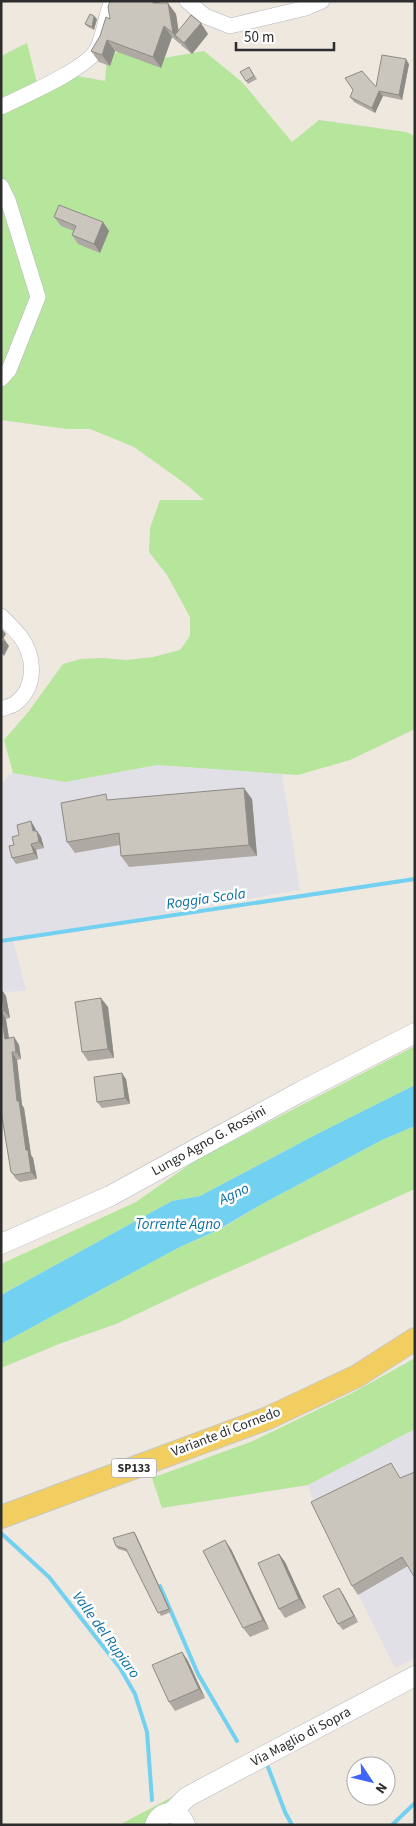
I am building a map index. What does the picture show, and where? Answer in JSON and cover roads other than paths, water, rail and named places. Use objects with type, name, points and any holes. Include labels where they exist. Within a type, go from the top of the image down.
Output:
[{"type":"main road","name":"Lungo Agno G. Rossini","points":[[1,1244],[110,1196],[300,1092],[415,1033]]},
{"type":"main road","name":"Variante di Cornedo","points":[[1,1517],[268,1418],[357,1376],[415,1339]]},
{"type":"main road","name":"Via Maglio di Sopra","points":[[178,1817],[187,1797],[415,1676]]},
{"type":"main road","points":[[155,1825],[161,1816],[178,1817]]},
{"type":"street","points":[[1,107],[57,80],[97,51],[112,1]]},
{"type":"street","points":[[187,1],[205,16],[230,26],[306,8],[322,1]]},
{"type":"street","points":[[1,186],[8,200],[38,297],[9,370],[1,378]]},
{"type":"street","points":[[1,616],[21,637],[32,663],[31,681],[23,695],[15,704],[1,709]]},
{"type":"water","name":"Torrente Agno","points":[[415,1085],[415,1126],[382,1140],[262,1204],[218,1230],[178,1248],[1,1344],[1,1295],[172,1201],[200,1196]]},
{"type":"waterway","name":"Roggia Scola","points":[[1,941],[415,879]]},
{"type":"waterway","name":"Valle del Rupiaro","points":[[2,1534],[49,1577],[120,1668],[135,1694],[147,1732],[152,1800]]},
{"type":"waterway","points":[[160,1586],[198,1674],[237,1741]]},
{"type":"waterway","points":[[268,1767],[292,1825]]},
{"type":"waterway","points":[[392,1825],[415,1803]]},
{"type":"water label","name":"Agno","points":[[234,1194]]}]
